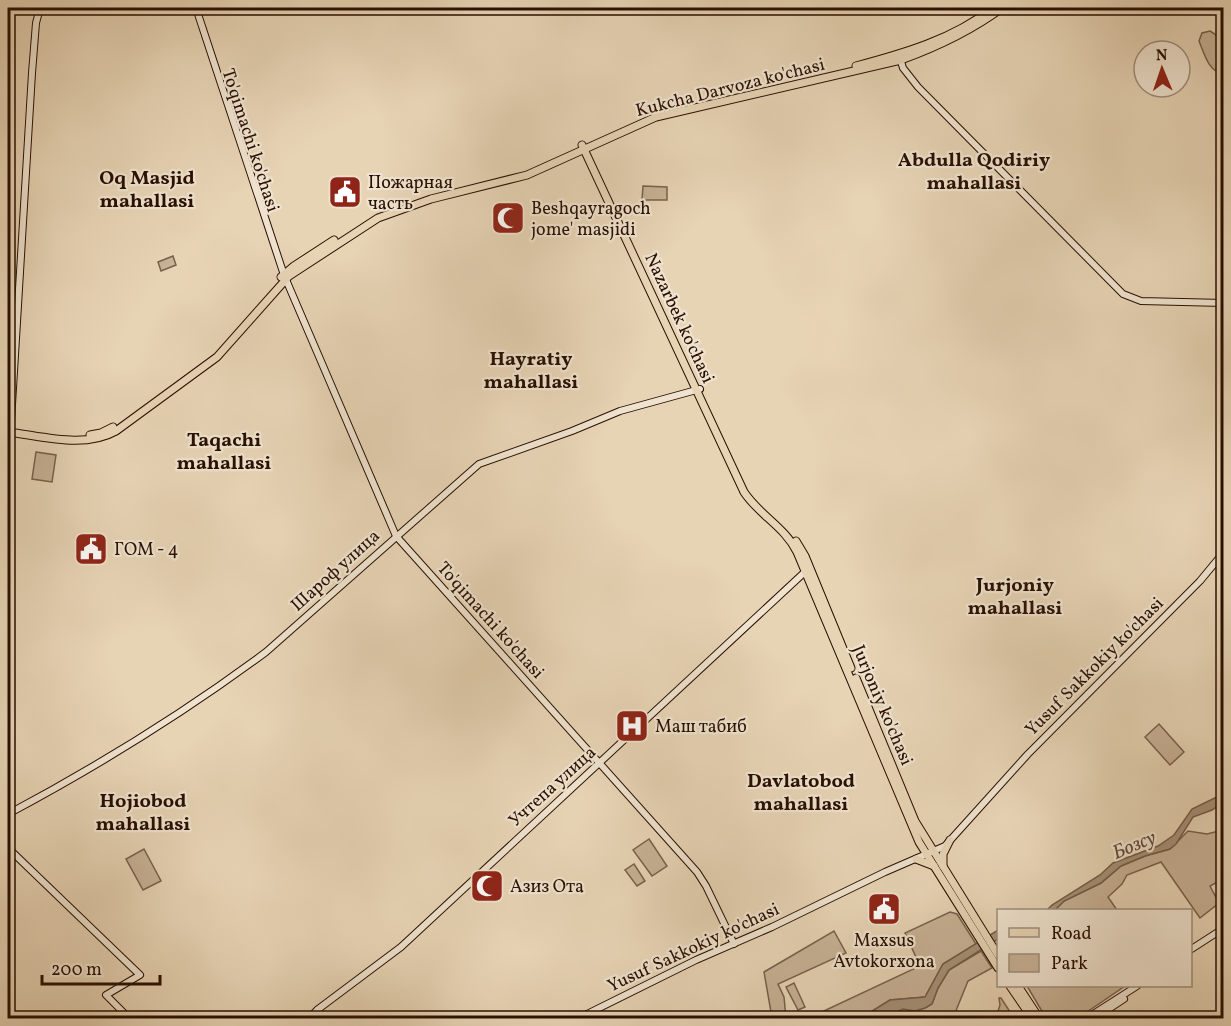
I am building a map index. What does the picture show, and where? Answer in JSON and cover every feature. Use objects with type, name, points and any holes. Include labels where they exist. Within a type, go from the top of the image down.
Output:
[{"type":"main road","name":"Kukcha Darvoza ko'chasi","points":[[900,57],[964,28],[993,8]]},
{"type":"main road","name":"Kukcha Darvoza ko'chasi","points":[[9,430],[84,440],[111,434],[217,357],[283,277],[378,218],[431,199],[527,175],[584,147],[656,117],[900,57],[967,32],[1002,8]]},
{"type":"main road","name":"Nazarbek ko'chasi","points":[[584,147],[745,486],[770,517]]},
{"type":"main road","name":"Jurjoniy ko'chasi","points":[[770,517],[795,539],[919,842],[929,852]]},
{"type":"main road","name":"Jurjoniy ko'chasi","points":[[807,570],[929,852],[965,909]]},
{"type":"main road","points":[[919,842],[915,857],[940,868],[950,840]]},
{"type":"main road","points":[[965,909],[997,952]]},
{"type":"main road","points":[[965,909],[997,965]]},
{"type":"main road","points":[[1011,987],[1032,1018]]},
{"type":"main road","points":[[1019,987],[1039,1018]]},
{"type":"street","points":[[8,471],[34,43],[40,8]]},
{"type":"street","name":"To'qimachi ko'chasi","points":[[194,8],[283,277],[396,536],[700,875],[734,944]]},
{"type":"street","points":[[900,57],[903,68],[918,87],[1123,294],[1141,301],[1224,303]]},
{"type":"street","name":"Шароф улица","points":[[8,814],[73,780],[159,727],[266,652],[479,464],[572,431],[620,411],[698,390]]},
{"type":"street","name":"Yusuf Sakkokiy ko'chasi","points":[[929,852],[943,842],[968,814],[1200,581],[1224,552]]},
{"type":"street","name":"Учтепа улица","points":[[309,1018],[401,947],[807,570]]},
{"type":"street","name":"Yusuf Sakkokiy ko'chasi","points":[[579,1018],[689,963],[734,944],[890,868],[929,852],[950,840],[984,800]]},
{"type":"street","points":[[8,848],[140,975],[106,995],[129,1018]]},
{"type":"street","points":[[1192,949],[1224,928]]},
{"type":"street","points":[[1192,953],[1224,933]]},
{"type":"street","points":[[1086,1018],[1135,987]]},
{"type":"street","points":[[1095,1018],[1142,987]]},
{"type":"green space","points":[[1210,31],[1215,34],[1221,44],[1223,73],[1214,70],[1211,66],[1199,41],[1202,33]]},
{"type":"green space","points":[[643,186],[667,187],[667,200],[642,200]]},
{"type":"green space","points":[[173,256],[176,265],[161,271],[158,262]]},
{"type":"green space","points":[[36,452],[56,455],[52,482],[32,479]]},
{"type":"green space","points":[[1159,724],[1184,752],[1170,765],[1145,737]]},
{"type":"green space","points":[[1223,830],[1223,879],[1210,886],[1219,903],[1200,918],[1161,862],[1127,875],[1122,884],[1108,897],[1116,909],[1056,909],[1064,901],[1101,883],[1121,866],[1170,849],[1188,831],[1207,834]]},
{"type":"green space","points":[[649,839],[667,866],[652,876],[633,850]]},
{"type":"green space","points":[[144,849],[161,881],[143,890],[126,859]]},
{"type":"green space","points":[[634,864],[645,881],[637,886],[625,870]]},
{"type":"green space","points":[[950,912],[957,914],[976,944],[943,964],[925,997],[890,1000],[861,1018],[809,1018],[920,966],[905,933]]},
{"type":"green space","points":[[834,931],[846,953],[778,984],[784,997],[786,1018],[772,1018],[764,972]]},
{"type":"green space","points":[[981,951],[992,968],[968,981],[953,1018],[883,1018],[903,1009],[915,1011],[932,1004],[949,970]]},
{"type":"green space","points":[[794,983],[805,1007],[798,1010],[786,987]]},
{"type":"green space","points":[[1028,987],[1124,987],[1078,1018],[1046,1018]]},
{"type":"green space","points":[[999,998],[1014,1018],[1003,1018],[998,1011]]},
{"type":"shaded area","name":"Бозсу","points":[[1223,794],[1223,802],[1212,810],[1193,817],[1176,844],[1170,849],[1121,866],[1101,883],[1064,901],[1056,909],[1048,909],[1100,875],[1113,863],[1158,846],[1174,835],[1192,809]]},
{"type":"shaded area","points":[[997,931],[997,940],[949,970],[932,1004],[915,1011],[903,1009],[883,1018],[861,1018],[890,1000],[925,997],[943,964]]},
{"type":"place","name":"Пожарная часть","points":[[345,192]]},
{"type":"place","name":"Beshqayragoch jome' masjidi","points":[[508,218]]},
{"type":"place","name":"ГОМ - 4","points":[[91,549]]},
{"type":"place","name":"Маш табиб","points":[[632,726]]},
{"type":"place","name":"Азиз Ота","points":[[487,886]]},
{"type":"place","name":"Maxsus Avtokorxona","points":[[884,909]]},
{"type":"district","name":"Abdulla Qodiriy mahallasi","points":[[974,170]]},
{"type":"district","name":"Oq Masjid mahallasi","points":[[147,188]]},
{"type":"district","name":"Hayratiy mahallasi","points":[[531,370]]},
{"type":"district","name":"Taqachi mahallasi","points":[[224,450]]},
{"type":"district","name":"Jurjoniy mahallasi","points":[[1015,596]]},
{"type":"district","name":"Davlatobod mahallasi","points":[[801,792]]},
{"type":"district","name":"Hojiobod mahallasi","points":[[143,812]]}]
